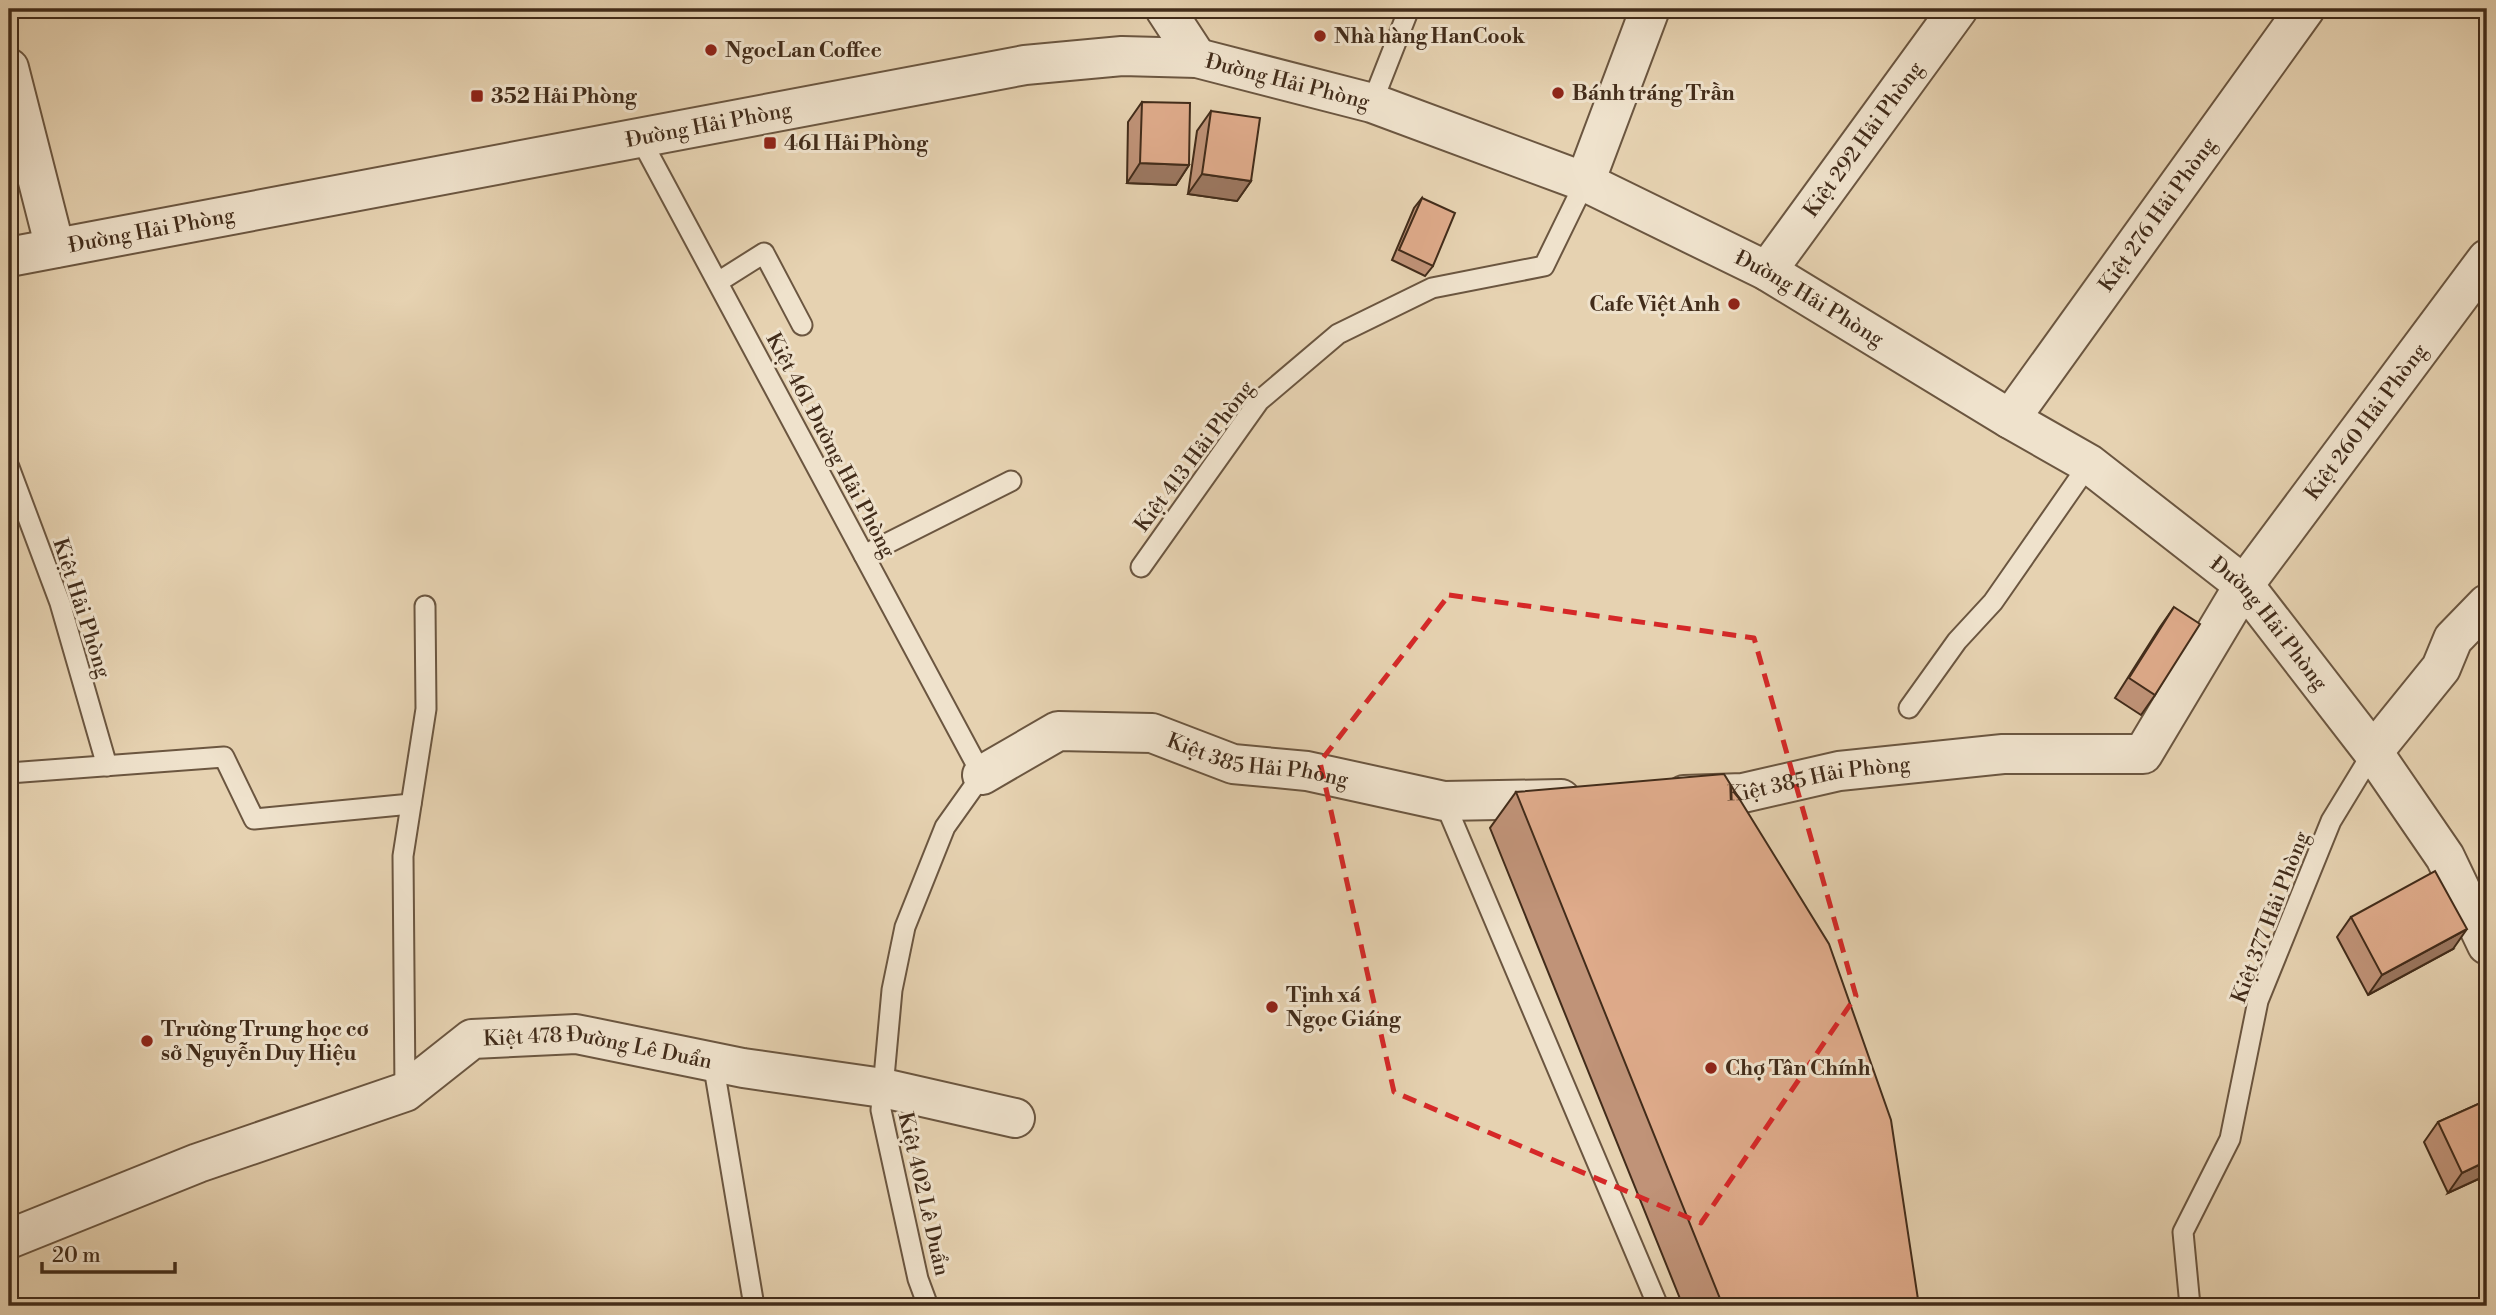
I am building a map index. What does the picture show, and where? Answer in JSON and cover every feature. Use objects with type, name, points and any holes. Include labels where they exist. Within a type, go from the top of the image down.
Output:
[{"type":"street","points":[[1165,9],[1197,58]]},
{"type":"street","points":[[1585,182],[1650,9]]},
{"type":"street","name":"Kiệt 292 Hải Phòng","points":[[1767,271],[1958,9]]},
{"type":"street","name":"Kiệt 276 Hải Phòng","points":[[2010,419],[2305,9]]},
{"type":"street","name":"Đường Hải Phòng","points":[[9,257],[1025,65],[1122,56],[1197,58],[1372,103],[1585,182],[1767,271],[2089,464],[2244,585],[2372,752],[2445,857],[2487,946]]},
{"type":"street","points":[[9,68],[55,248]]},
{"type":"street","name":"Kiệt 260 Hải Phòng","points":[[2244,585],[2487,259]]},
{"type":"street","name":"Kiệt 385 Hải Phòng","points":[[1652,796],[1743,793],[1839,771],[2004,754],[2143,754],[2244,585]]},
{"type":"street","points":[[2372,752],[2441,668],[2453,639],[2487,604]]},
{"type":"street","name":"Kiệt 385 Hải Phòng","points":[[982,775],[1058,732],[1152,733],[1233,764],[1307,771],[1444,801],[1599,798]]},
{"type":"street","name":"Kiệt 478 Đường Lê Duẩn","points":[[9,1238],[198,1163],[405,1093],[472,1039],[576,1034],[713,1062],[883,1088],[1015,1118]]},
{"type":"lane","points":[[1372,103],[1409,9]]},
{"type":"lane","name":"Kiệt 461 Đường Hải Phòng","points":[[640,138],[982,775]]},
{"type":"lane","name":"Kiệt 413 Hải Phòng","points":[[1141,567],[1259,401],[1338,334],[1432,288],[1544,266],[1585,182]]},
{"type":"lane","points":[[718,282],[764,253],[802,325]]},
{"type":"lane","points":[[1909,708],[1957,641],[1993,602],[2089,464]]},
{"type":"lane","name":"Kiệt Hải Phòng","points":[[9,467],[60,603],[107,766]]},
{"type":"lane","points":[[864,555],[1011,481]]},
{"type":"lane","points":[[405,1093],[403,856],[426,709],[425,606]]},
{"type":"lane","name":"Kiệt 377 Hải Phòng","points":[[2190,1306],[2183,1232],[2230,1139],[2258,1001],[2331,821],[2372,752]]},
{"type":"lane","points":[[9,773],[224,757],[254,819],[411,804]]},
{"type":"lane","name":"Kiệt 402 Lê Duẩn","points":[[928,1306],[918,1279],[881,1110],[892,990],[905,926],[945,827],[982,775]]},
{"type":"lane","points":[[1444,801],[1658,1306]]},
{"type":"lane","points":[[713,1062],[754,1306]]},
{"type":"highlighted area","points":[[1449,595],[1754,638],[1856,996],[1701,1223],[1394,1092],[1320,762]]},
{"type":"building","points":[[1142,102],[1190,103],[1189,165],[1140,163]]},
{"type":"building","points":[[1211,111],[1260,118],[1251,181],[1202,174]]},
{"type":"building","points":[[1422,198],[1455,213],[1433,266],[1399,250]]},
{"type":"building","points":[[2174,607],[2200,624],[2155,695],[2129,678]]},
{"type":"building","name":"Chợ Tân Chính","points":[[1724,774],[1829,944],[1891,1120],[1919,1306],[1723,1306],[1516,792]]},
{"type":"building","points":[[2435,871],[2467,929],[2382,975],[2351,917]]},
{"type":"building","points":[[2487,1100],[2487,1161],[2462,1173],[2438,1122]]},
{"type":"place","name":"Nhà hàng HanCook","points":[[1320,36]]},
{"type":"place","name":"NgocLan Coffee","points":[[711,50]]},
{"type":"place","name":"Bánh tráng Trần","points":[[1558,93]]},
{"type":"place","name":"352 Hải Phòng","points":[[477,96]]},
{"type":"place","name":"461 Hải Phòng","points":[[770,143]]},
{"type":"place","name":"Cafe Việt Anh","points":[[1734,304]]},
{"type":"place","name":"Tịnh xá Ngọc Giáng","points":[[1272,1007]]},
{"type":"place","name":"Trường Trung học cơ sở Nguyễn Duy Hiệu","points":[[147,1041]]},
{"type":"place","name":"Chợ Tân Chính","points":[[1711,1068]]}]
